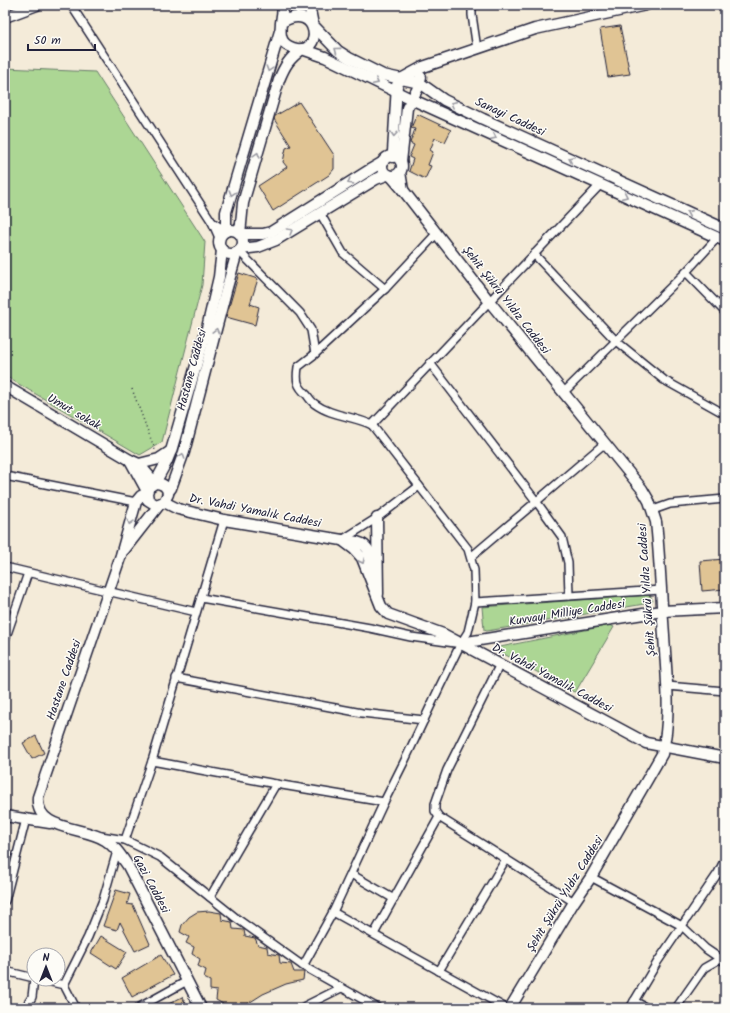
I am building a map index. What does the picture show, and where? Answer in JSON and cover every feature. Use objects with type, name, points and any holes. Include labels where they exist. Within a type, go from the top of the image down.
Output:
[{"type":"street","points":[[5,17],[37,5]]},
{"type":"street","points":[[71,5],[212,222],[223,240],[229,254],[258,247],[276,240],[376,179],[392,167],[407,108],[420,83],[423,67]]},
{"type":"street","points":[[283,5],[280,36],[284,43],[291,48],[302,49]]},
{"type":"street","points":[[239,251],[243,241],[240,234],[243,203],[280,80],[287,62],[312,41],[314,32],[309,5]]},
{"type":"street","points":[[472,5],[477,49]]},
{"type":"street","points":[[392,167],[398,82],[401,79],[423,67],[535,29],[646,5]]},
{"type":"street","points":[[281,27],[290,17],[300,16],[308,20],[313,25]]},
{"type":"street","name":"Sanayi Caddesi","points":[[313,25],[333,47],[349,58],[383,75],[420,83],[444,100],[483,119],[725,229]]},
{"type":"street","name":"Hastane Caddesi","points":[[26,819],[37,803],[121,555],[136,502],[147,492],[149,487],[155,483],[172,451],[207,328],[219,277],[226,212],[281,27]]},
{"type":"street","name":"Sanayi Caddesi","points":[[302,49],[325,56],[397,93],[722,239]]},
{"type":"street","points":[[223,240],[233,230],[240,234],[264,234],[271,232],[371,169],[392,167]]},
{"type":"street","name":"Şehit Şükrü Yıldız Caddesi","points":[[392,167],[403,190],[489,301],[642,489],[653,510],[657,534],[667,686],[667,714],[664,747],[658,763],[591,877],[574,902],[510,1008]]},
{"type":"street","points":[[372,425],[600,185]]},
{"type":"street","points":[[320,213],[344,253],[385,289]]},
{"type":"street","points":[[303,966],[334,912],[384,802],[461,643],[468,632],[475,602],[474,570],[468,549],[372,425],[363,420],[337,414],[316,405],[299,388],[296,377],[298,367],[315,354],[385,289],[437,233]]},
{"type":"street","points":[[563,393],[686,272],[722,239]]},
{"type":"street","points":[[239,251],[300,313],[311,330],[315,354]]},
{"type":"street","name":"Hastane Caddesi","points":[[121,555],[162,503],[167,499],[168,492],[171,488],[184,452],[226,291],[239,251]]},
{"type":"street","points":[[534,254],[616,341],[664,380],[725,414]]},
{"type":"street","points":[[686,272],[725,312]]},
{"type":"street","points":[[430,363],[562,537],[568,563],[569,596]]},
{"type":"street","name":"Umut sokak","points":[[5,386],[135,462]]},
{"type":"street","points":[[471,557],[605,443]]},
{"type":"street","points":[[135,462],[159,459],[172,451]]},
{"type":"street","points":[[135,462],[155,483],[159,483],[167,488],[168,492]]},
{"type":"street","points":[[135,462],[150,502],[156,505],[162,503]]},
{"type":"street","points":[[5,476],[136,502]]},
{"type":"street","points":[[342,540],[377,518],[419,486]]},
{"type":"street","points":[[653,510],[670,504],[725,500]]},
{"type":"street","name":"Dr. Vahdi Yamalık Caddesi","points":[[162,503],[178,509],[224,520],[342,540],[358,541],[366,546],[377,570]]},
{"type":"street","name":"Dr. Vahdi Yamalık Caddesi","points":[[377,518],[378,598]]},
{"type":"street","points":[[125,840],[152,760],[224,520]]},
{"type":"street","name":"Dr. Vahdi Yamalık Caddesi","points":[[342,540],[354,549],[362,558],[381,606],[388,614],[443,634],[646,743],[725,758]]},
{"type":"street","points":[[5,567],[196,612]]},
{"type":"street","points":[[5,640],[28,573]]},
{"type":"street","points":[[475,602],[661,590]]},
{"type":"street","points":[[200,598],[370,628],[411,637],[461,643]]},
{"type":"street","name":"Kuvvayi Milliye Caddesi","points":[[461,643],[662,611],[725,608]]},
{"type":"street","points":[[500,664],[447,770],[435,804],[435,811],[439,817],[574,902]]},
{"type":"street","points":[[176,678],[362,713],[424,720]]},
{"type":"street","points":[[667,686],[725,691]]},
{"type":"street","points":[[152,760],[276,784],[384,802]]},
{"type":"street","points":[[210,897],[276,784]]},
{"type":"street","name":"Gazi Caddesi","points":[[37,803],[41,813],[52,823],[97,835],[106,840],[117,851],[128,866],[201,1008]]},
{"type":"street","points":[[5,816],[52,823]]},
{"type":"street","points":[[374,934],[439,817]]},
{"type":"street","points":[[5,901],[26,819]]},
{"type":"street","points":[[97,835],[125,840],[160,857],[236,918],[303,966],[378,1008]]},
{"type":"street","points":[[66,981],[88,937],[103,900],[117,851]]},
{"type":"street","points":[[439,970],[506,859]]},
{"type":"street","points":[[647,1008],[632,1005],[658,961],[682,926],[722,874],[725,859]]},
{"type":"street","points":[[351,874],[394,899]]},
{"type":"street","points":[[591,877],[682,926],[706,949],[723,959]]},
{"type":"street","points":[[334,912],[506,1008]]},
{"type":"street","points":[[676,1008],[704,968],[723,959]]},
{"type":"street","points":[[5,971],[26,976]]},
{"type":"street","points":[[138,1008],[187,981]]},
{"type":"street","points":[[25,1008],[32,996],[33,987]]},
{"type":"street","points":[[65,987],[76,1008]]},
{"type":"street","points":[[302,1008],[341,988]]},
{"type":"path","points":[[132,389],[159,459]]},
{"type":"green space","points":[[5,68],[95,72],[205,242],[202,285],[162,442],[140,455],[5,376]]},
{"type":"green space","points":[[650,595],[653,601],[650,603],[487,631],[484,630],[482,607]]},
{"type":"green space","points":[[610,625],[614,627],[574,692],[502,653],[500,650],[500,647]]},
{"type":"building","points":[[620,26],[630,74],[608,77],[600,29]]},
{"type":"building","points":[[299,102],[334,155],[334,169],[329,175],[273,211],[258,186],[287,167],[283,162],[286,148],[291,146],[274,119],[275,116]]},
{"type":"building","points":[[417,114],[451,130],[445,142],[435,138],[430,150],[433,152],[428,165],[431,166],[425,179],[409,171],[413,159],[409,157],[414,145],[410,143],[415,129],[411,128]]},
{"type":"building","points":[[239,273],[258,279],[250,304],[259,307],[255,325],[226,317]]},
{"type":"building","points":[[725,559],[725,589],[702,591],[700,561]]},
{"type":"building","points":[[36,736],[44,753],[32,759],[23,743]]},
{"type":"building","points":[[116,890],[130,894],[127,904],[133,905],[150,944],[135,951],[120,922],[117,930],[103,926]]},
{"type":"building","points":[[209,911],[221,913],[222,920],[232,922],[233,929],[244,930],[245,936],[255,938],[258,945],[267,947],[268,953],[279,955],[280,963],[291,964],[294,972],[304,972],[303,980],[286,984],[263,994],[241,1008],[222,1008],[223,1004],[216,1000],[217,991],[210,990],[210,981],[204,978],[206,970],[198,966],[200,959],[192,954],[194,947],[186,943],[189,937],[180,932],[182,925],[189,917],[197,912]]},
{"type":"building","points":[[101,936],[127,952],[116,969],[91,953]]},
{"type":"building","points":[[161,955],[173,975],[132,997],[122,978]]},
{"type":"building","points":[[182,997],[188,1008],[161,1008]]}]
